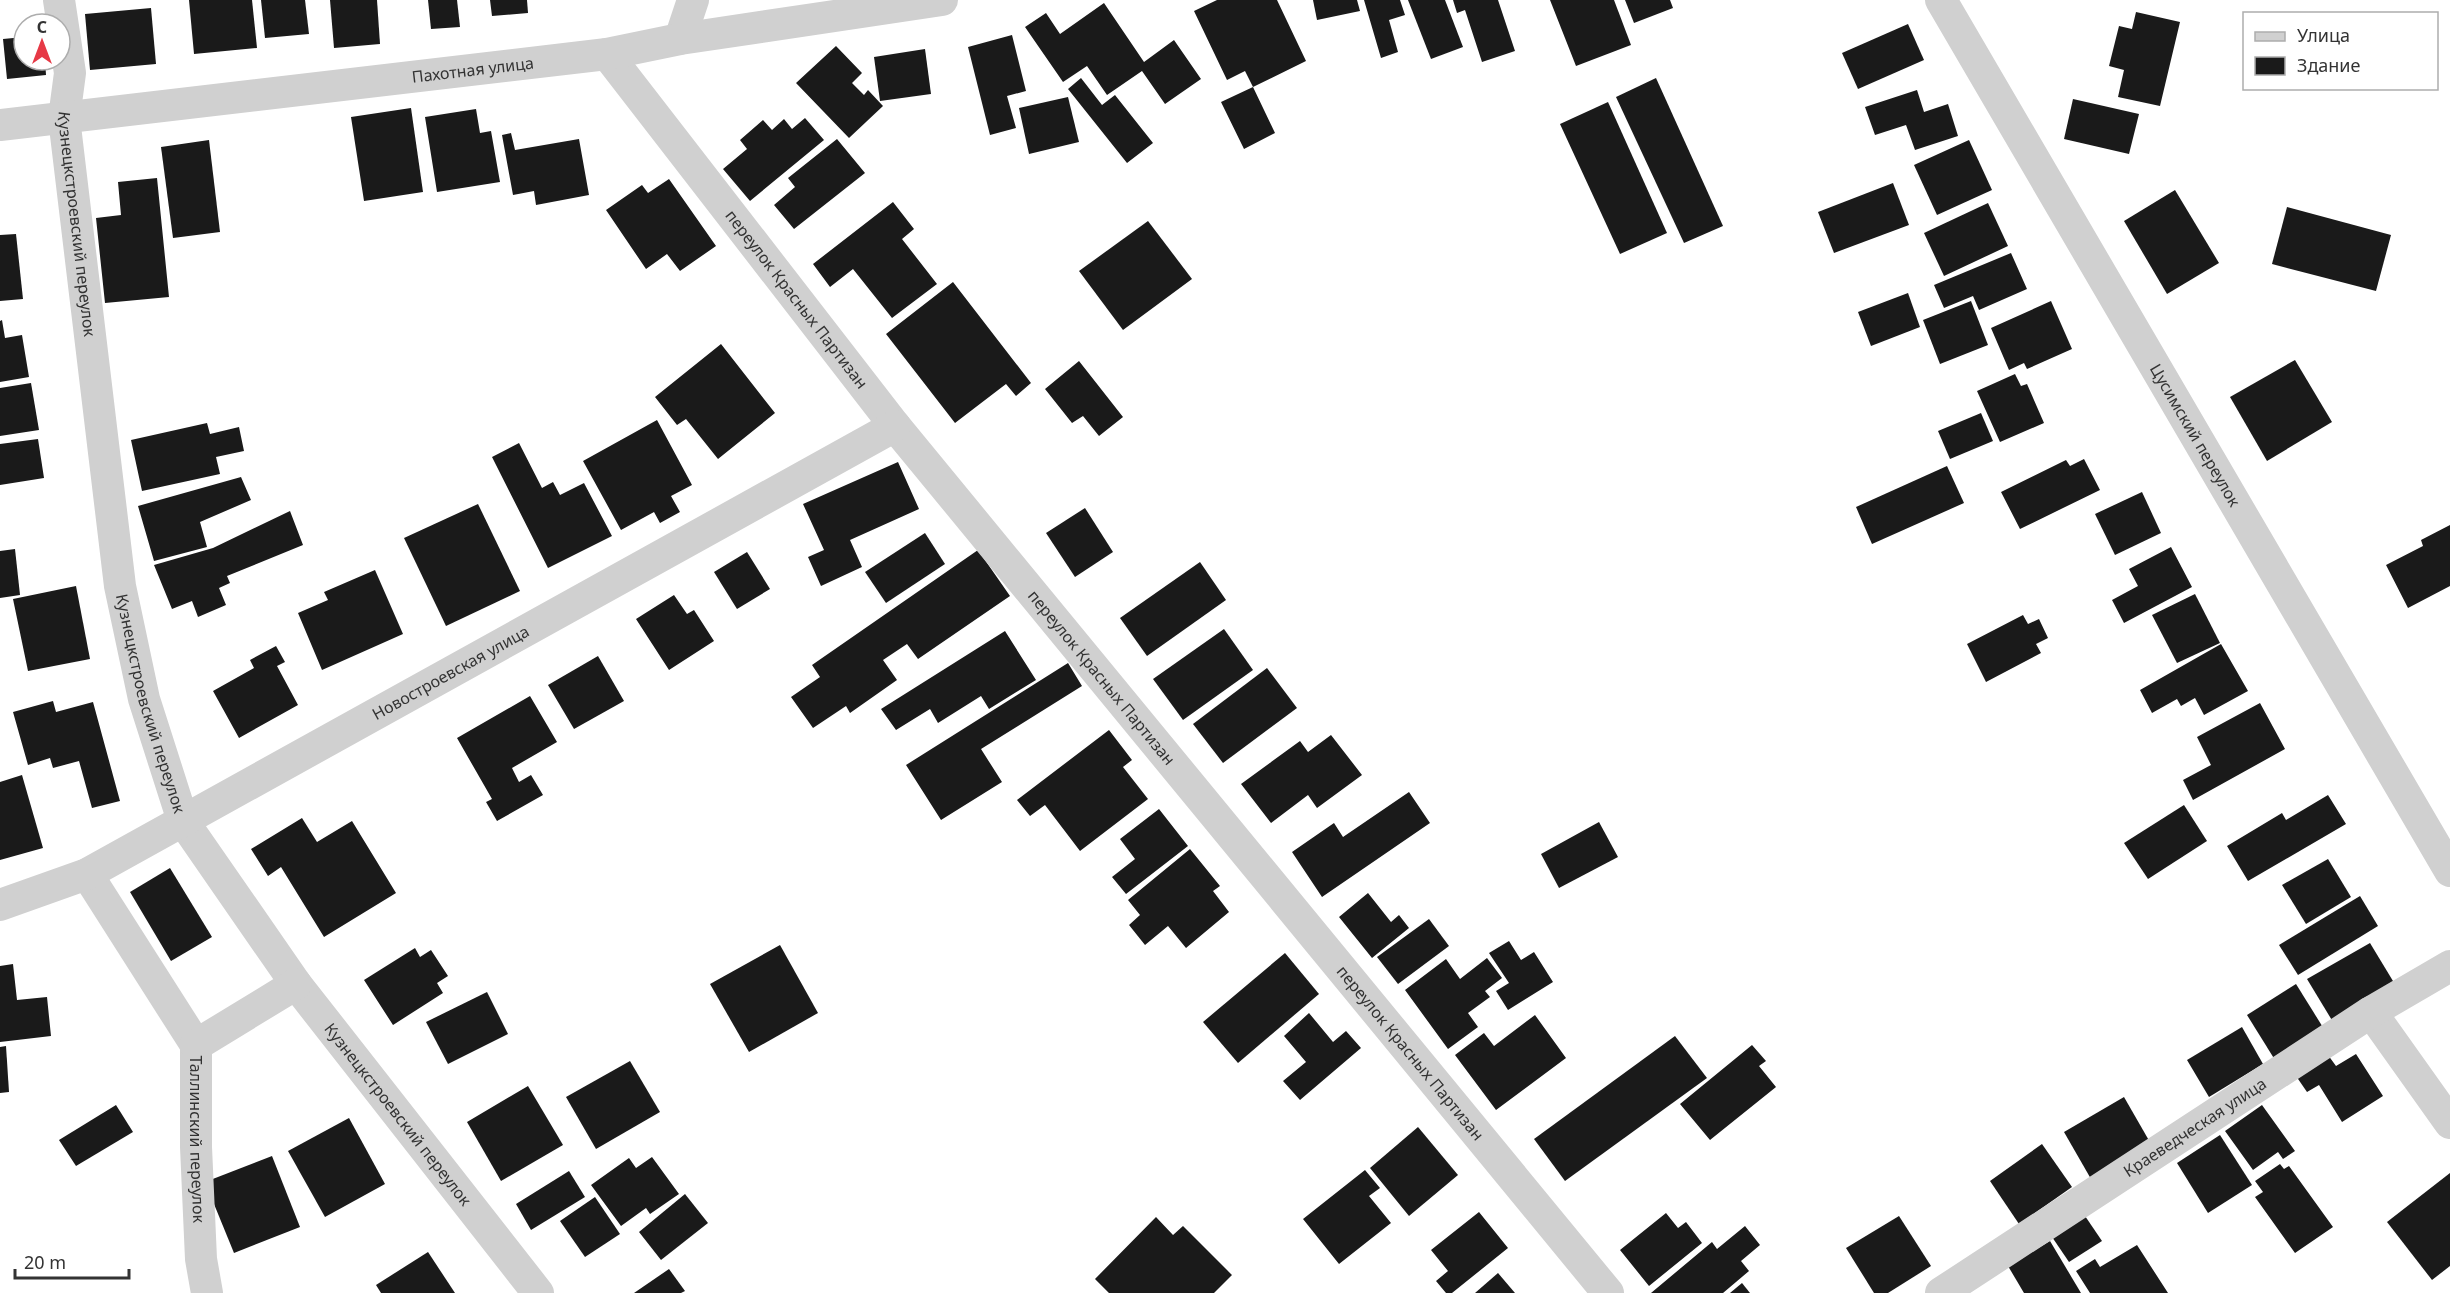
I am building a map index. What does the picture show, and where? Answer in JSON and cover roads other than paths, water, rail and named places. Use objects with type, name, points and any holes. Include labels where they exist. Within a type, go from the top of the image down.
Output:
[{"type":"street","name":"Кузнецкстроевский переулок","points":[[59,0],[70,73],[64,118],[120,586],[144,699],[183,821],[296,984],[538,1293]]},
{"type":"street","points":[[680,39],[693,0]]},
{"type":"street","name":"Пахотная улица","points":[[0,125],[607,54],[680,39],[942,0]]},
{"type":"street","name":"Цусимский переулок","points":[[1941,0],[2450,871]]},
{"type":"street","name":"переулок Красных Партизан","points":[[607,54],[895,426],[1608,1293]]},
{"type":"street","name":"Новостроевская улица","points":[[0,905],[87,874],[895,426]]},
{"type":"street","name":"Таллинский переулок","points":[[87,874],[196,1045],[196,1158],[201,1258],[207,1293]]},
{"type":"street","name":"Краеведческая улица","points":[[1941,1293],[2371,1012],[2450,966]]},
{"type":"street","points":[[196,1045],[296,984]]},
{"type":"street","points":[[2371,1012],[2450,1123]]}]
